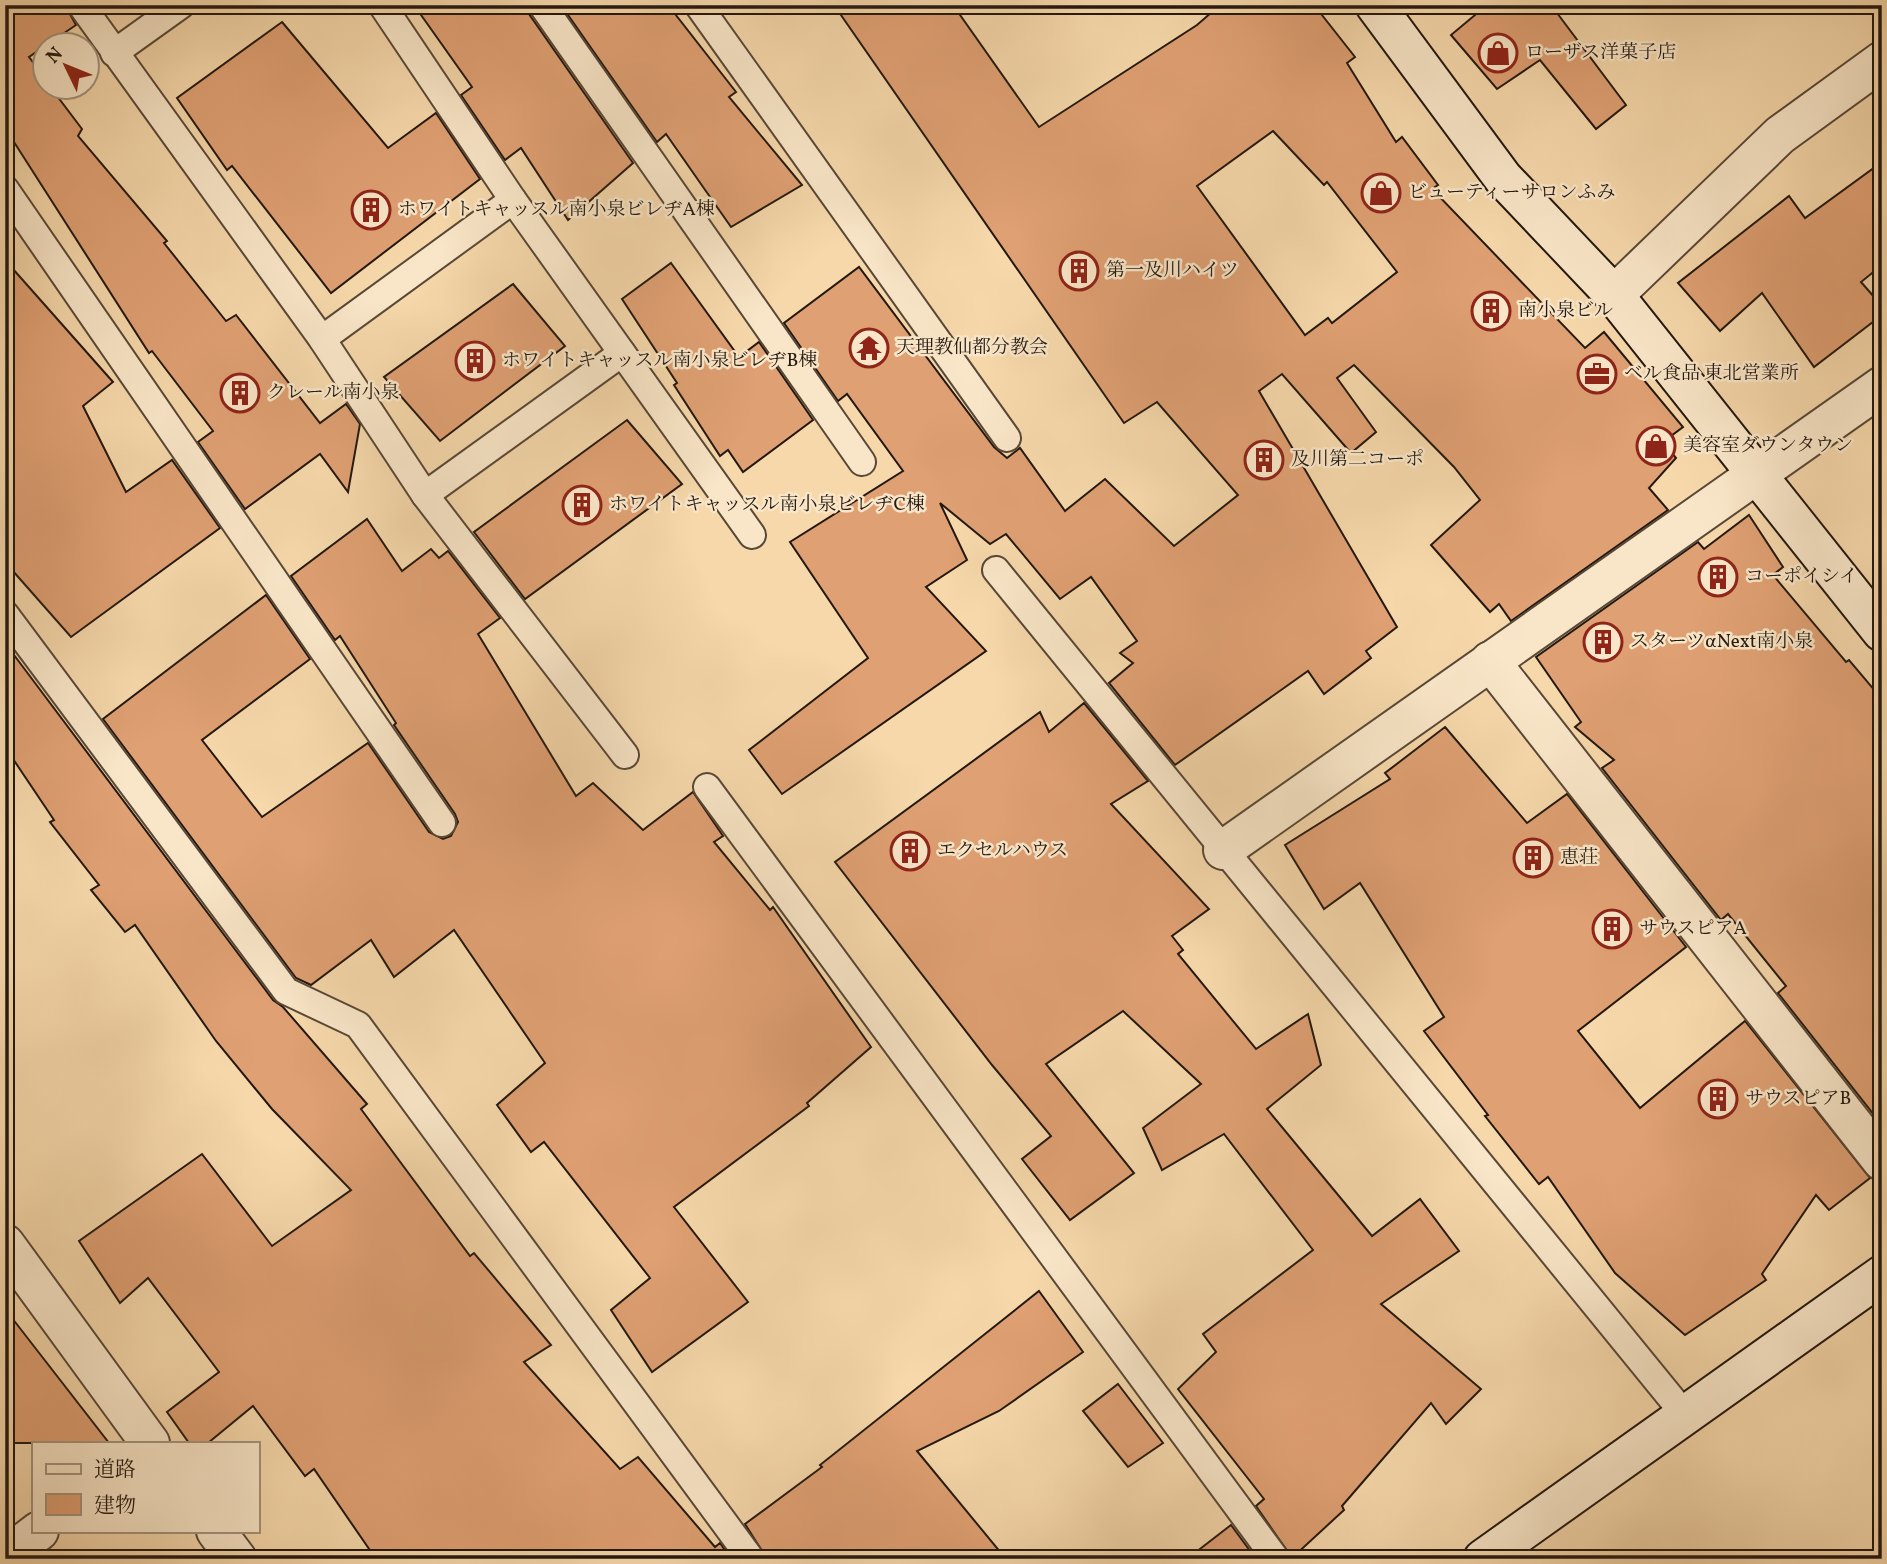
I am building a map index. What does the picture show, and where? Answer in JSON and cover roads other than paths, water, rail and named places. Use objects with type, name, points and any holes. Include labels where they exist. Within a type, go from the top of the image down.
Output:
[{"type":"street","points":[[1375,5],[1503,178],[1614,295],[1882,632]]},
{"type":"street","points":[[1614,295],[1780,135],[1882,61]]},
{"type":"street","points":[[1223,850],[1882,386]]},
{"type":"street","points":[[1490,661],[1882,1161]]},
{"type":"street","points":[[5,1244],[149,1442]]},
{"type":"street","points":[[1483,1559],[1882,1275]]},
{"type":"street","points":[[5,1557],[38,1532]]},
{"type":"street","points":[[217,1532],[237,1559]]},
{"type":"lane","points":[[81,5],[322,339],[425,495],[625,755]]},
{"type":"lane","points":[[114,53],[181,5]]},
{"type":"lane","points":[[382,5],[513,200],[752,535]]},
{"type":"lane","points":[[542,5],[862,463]]},
{"type":"lane","points":[[698,5],[1007,439]]},
{"type":"lane","points":[[5,189],[442,823]]},
{"type":"lane","points":[[322,339],[513,200]]},
{"type":"lane","points":[[425,495],[622,353]]},
{"type":"lane","points":[[996,570],[1685,1415]]},
{"type":"lane","points":[[5,614],[286,991],[358,1025],[751,1559]]},
{"type":"lane","points":[[707,787],[1276,1559]]},
{"type":"place","name":"ローザス洋菓子店","points":[[1498,53]]},
{"type":"place","name":"ビューティーサロンふみ","points":[[1381,193]]},
{"type":"place","name":"ホワイトキャッスル南小泉ビレヂA棟","points":[[371,210]]},
{"type":"place","name":"第一及川ハイツ","points":[[1079,271]]},
{"type":"place","name":"南小泉ビル","points":[[1491,311]]},
{"type":"place","name":"天理教仙都分教会","points":[[869,348]]},
{"type":"place","name":"ホワイトキャッスル南小泉ビレヂB棟","points":[[475,361]]},
{"type":"place","name":"ベル食品 東北営業所","points":[[1597,374]]},
{"type":"place","name":"クレール南小泉","points":[[240,393]]},
{"type":"place","name":"美容室ダウンタウン","points":[[1656,446]]},
{"type":"place","name":"及川第二コーポ","points":[[1264,460]]},
{"type":"place","name":"ホワイトキャッスル南小泉ビレヂC棟","points":[[582,505]]},
{"type":"place","name":"コーポイシイ","points":[[1718,577]]},
{"type":"place","name":"スターツαNext南小泉","points":[[1603,642]]},
{"type":"place","name":"エクセルハウス","points":[[910,851]]},
{"type":"place","name":"恵荘","points":[[1533,858]]},
{"type":"place","name":"サウスピアA","points":[[1612,929]]},
{"type":"place","name":"サウスピアB","points":[[1718,1099]]}]
